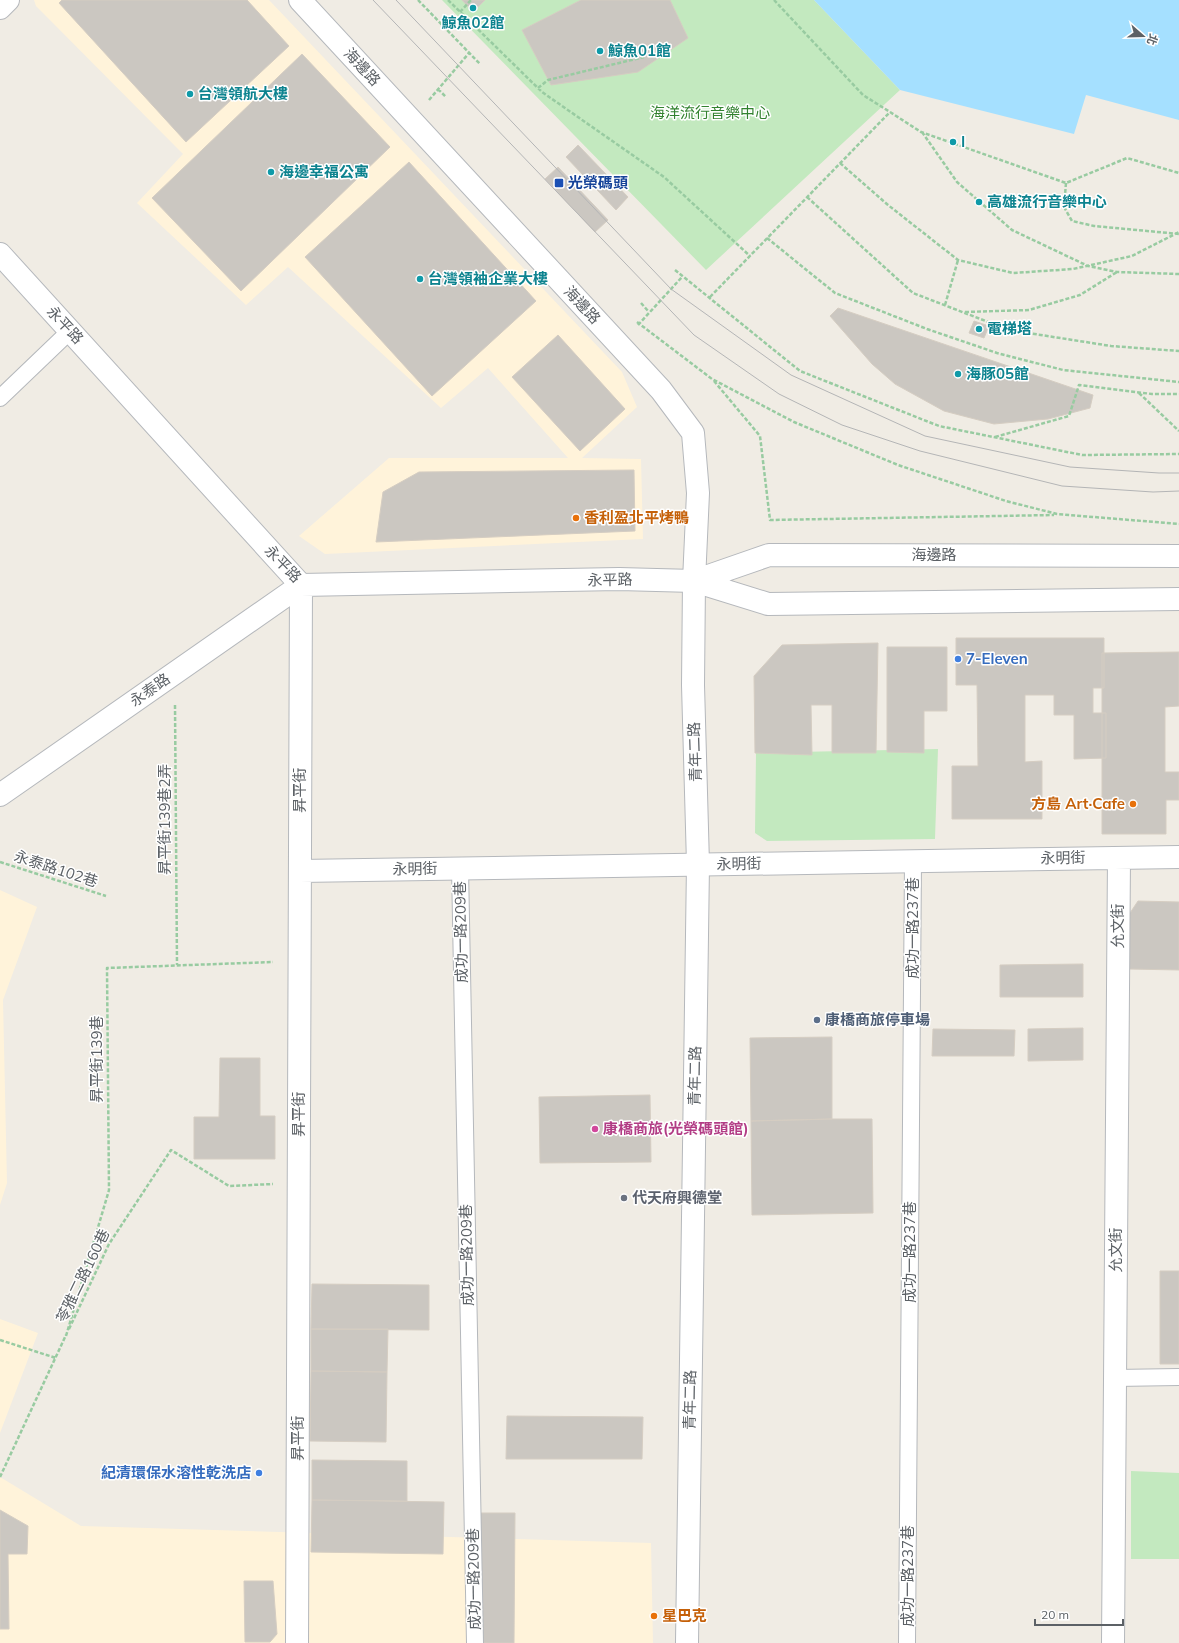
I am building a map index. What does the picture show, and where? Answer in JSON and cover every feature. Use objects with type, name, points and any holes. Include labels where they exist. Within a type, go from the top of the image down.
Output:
[{"type":"street","points":[[0,8],[8,0]]},
{"type":"street","name":"海邊路","points":[[300,0],[661,390],[693,433],[698,493],[694,581],[769,555],[1179,556]]},
{"type":"street","name":"永平路","points":[[0,254],[71,330],[301,585],[619,579],[694,581]]},
{"type":"street","points":[[694,581],[768,604],[1179,599]]},
{"type":"street","name":"青年二路","points":[[687,1643],[698,864],[693,685],[694,581]]},
{"type":"street","name":"永泰路","points":[[0,795],[301,585]]},
{"type":"street","name":"昇平街","points":[[297,1643],[301,585]]},
{"type":"street","name":"永明街","points":[[300,871],[1179,856]]},
{"type":"street","name":"允文街","points":[[1112,1643],[1119,858]]},
{"type":"lane","points":[[0,398],[71,330]]},
{"type":"lane","name":"成功一路237巷","points":[[907,1643],[913,861]]},
{"type":"lane","name":"成功一路209巷","points":[[460,868],[475,1643]]},
{"type":"lane","points":[[1115,1378],[1179,1377]]},
{"type":"path","points":[[418,0],[480,64]]},
{"type":"path","points":[[448,0],[538,88],[664,177],[750,256]]},
{"type":"path","points":[[460,12],[471,0]]},
{"type":"path","points":[[774,0],[863,95],[921,132],[1066,183],[1127,158],[1179,173]]},
{"type":"path","points":[[411,120],[469,53]]},
{"type":"path","points":[[538,88],[548,80],[644,57]]},
{"type":"path","points":[[438,89],[446,97]]},
{"type":"path","points":[[710,296],[890,112]]},
{"type":"path","points":[[921,132],[957,182],[1012,230],[1088,266],[1117,272],[1179,274]]},
{"type":"path","points":[[840,163],[958,260],[1012,274],[1073,269],[1132,256],[1173,234]]},
{"type":"path","points":[[1066,183],[1064,207],[1072,221],[1094,226],[1173,234],[1179,233]]},
{"type":"path","points":[[807,197],[913,293],[1009,330],[1111,346],[1179,351]]},
{"type":"path","points":[[767,238],[835,293],[927,329],[997,353],[1063,370],[1179,382]]},
{"type":"path","points":[[945,305],[958,260]]},
{"type":"path","points":[[675,270],[682,277],[710,296],[800,371],[940,426],[1082,455],[1179,454]]},
{"type":"path","points":[[962,312],[1029,310],[1080,295],[1117,272]]},
{"type":"path","points":[[619,345],[682,277]]},
{"type":"path","points":[[641,303],[649,312]]},
{"type":"path","points":[[639,324],[712,379],[794,422],[898,465],[1006,501],[1057,514]]},
{"type":"path","points":[[712,379],[760,436],[770,520],[1057,514],[1179,524]]},
{"type":"path","points":[[995,437],[1069,416],[1079,385],[1138,392],[1179,394]]},
{"type":"path","points":[[1138,392],[1179,431]]},
{"type":"path","name":"昇平街139巷2弄","points":[[175,674],[177,964]]},
{"type":"path","name":"永泰路102巷","points":[[0,862],[106,896]]},
{"type":"path","name":"昇平街139巷","points":[[66,1336],[109,1190],[108,968],[177,964],[300,961]]},
{"type":"path","name":"苓雅二路160巷","points":[[0,1478],[108,1244],[171,1150],[229,1186],[299,1184]]},
{"type":"path","points":[[0,1340],[56,1358]]},
{"type":"shaded area","points":[[34,0],[269,0],[622,372],[637,407],[582,458],[641,459],[643,539],[325,554],[299,536],[389,458],[568,458],[488,368],[441,408],[288,267],[246,305],[137,203],[183,154],[36,6]]},
{"type":"shaded area","points":[[0,890],[37,907],[3,1000],[7,1183],[0,1205]]},
{"type":"shaded area","points":[[0,1319],[38,1333],[0,1433]]},
{"type":"shaded area","points":[[0,1477],[81,1526],[651,1543],[653,1643],[0,1643]]},
{"type":"green space","name":"海洋流行音樂中心","points":[[442,0],[814,0],[900,90],[706,270]]},
{"type":"green space","points":[[938,749],[935,839],[767,841],[755,833],[756,753]]},
{"type":"green space","points":[[1131,1471],[1179,1473],[1179,1559],[1131,1559]]},
{"type":"water","points":[[814,0],[1179,0],[1179,120],[1086,95],[1074,134],[900,90]]},
{"type":"building","name":"台灣領航大樓","points":[[62,0],[247,0],[289,46],[186,142],[59,3]]},
{"type":"building","name":"鯨魚02館","points":[[462,0],[485,0],[473,12]]},
{"type":"building","name":"鯨魚01館","points":[[581,0],[670,0],[688,38],[638,72],[551,85],[522,30]]},
{"type":"building","name":"海邊幸福公寓","points":[[302,54],[390,147],[241,291],[152,198]]},
{"type":"building","name":"光榮碼頭","points":[[578,145],[628,197],[616,210],[566,157]]},
{"type":"building","name":"台灣領袖企業大樓","points":[[409,162],[536,301],[432,396],[305,257]]},
{"type":"building","name":"光榮碼頭","points":[[558,167],[608,220],[595,232],[545,179]]},
{"type":"building","name":"海豚05館","points":[[838,308],[1093,395],[1090,408],[1048,419],[994,424],[944,411],[895,384],[872,364],[830,316]]},
{"type":"building","name":"電梯塔","points":[[974,321],[989,326],[984,338],[969,333]]},
{"type":"building","points":[[558,335],[625,409],[580,451],[512,377]]},
{"type":"building","points":[[634,470],[635,531],[376,542],[383,492],[419,472]]},
{"type":"building","points":[[956,638],[1104,638],[1104,688],[1093,688],[1093,713],[1106,713],[1106,758],[1074,759],[1074,715],[1054,715],[1054,695],[1025,695],[1025,762],[1042,761],[1042,819],[952,819],[952,766],[978,766],[977,685],[956,685]]},
{"type":"building","points":[[878,643],[876,753],[832,753],[832,705],[811,705],[812,755],[755,753],[754,676],[782,645]]},
{"type":"building","points":[[887,647],[947,647],[947,711],[924,711],[924,753],[887,752]]},
{"type":"building","points":[[1179,652],[1179,706],[1165,707],[1165,772],[1179,772],[1179,800],[1166,800],[1166,834],[1102,834],[1102,653]]},
{"type":"building","points":[[1138,901],[1179,902],[1179,970],[1129,969],[1130,913]]},
{"type":"building","points":[[1083,964],[1083,997],[1000,997],[1000,965]]},
{"type":"building","points":[[1083,1028],[1083,1060],[1028,1061],[1028,1029]]},
{"type":"building","points":[[933,1029],[1015,1030],[1014,1056],[932,1056]]},
{"type":"building","points":[[832,1037],[832,1119],[751,1121],[750,1038]]},
{"type":"building","points":[[220,1058],[260,1058],[260,1116],[275,1116],[275,1159],[194,1159],[194,1117],[219,1117]]},
{"type":"building","name":"康橋商旅(光榮碼頭館)","points":[[650,1095],[651,1162],[540,1163],[539,1097]]},
{"type":"building","points":[[872,1119],[873,1213],[752,1215],[751,1121]]},
{"type":"building","points":[[1160,1271],[1179,1271],[1179,1364],[1160,1364]]},
{"type":"building","points":[[312,1284],[429,1285],[429,1330],[311,1329]]},
{"type":"building","points":[[311,1329],[388,1329],[387,1372],[311,1371]]},
{"type":"building","points":[[311,1371],[387,1372],[386,1442],[310,1441]]},
{"type":"building","points":[[507,1416],[643,1417],[642,1459],[506,1459]]},
{"type":"building","points":[[312,1460],[407,1461],[407,1501],[312,1500]]},
{"type":"building","points":[[312,1500],[444,1502],[443,1554],[311,1552]]},
{"type":"building","points":[[0,1510],[28,1526],[27,1554],[8,1554],[9,1629],[0,1629]]},
{"type":"building","points":[[478,1513],[515,1513],[514,1643],[477,1643]]},
{"type":"building","points":[[244,1581],[273,1581],[277,1634],[270,1642],[245,1642]]},
{"type":"tram line","points":[[373,0],[694,335],[779,394],[842,425],[920,451],[1062,486],[1153,492],[1179,491]]},
{"type":"tram line","points":[[396,0],[671,289],[791,375],[925,436],[1070,467],[1179,473]]},
{"type":"place","name":"鯨魚02館","points":[[473,8]]},
{"type":"place","name":"鯨魚01館","points":[[600,51]]},
{"type":"place","name":"台灣領航大樓","points":[[190,94]]},
{"type":"place","name":"I","points":[[953,142]]},
{"type":"place","name":"海邊幸福公寓","points":[[271,172]]},
{"type":"place","name":"光榮碼頭","points":[[559,183]]},
{"type":"place","name":"高雄流行音樂中心","points":[[979,202]]},
{"type":"place","name":"台灣領袖企業大樓","points":[[420,279]]},
{"type":"place","name":"電梯塔","points":[[979,329]]},
{"type":"place","name":"海豚05館","points":[[958,374]]},
{"type":"place","name":"香利盈北平烤鴨","points":[[576,518]]},
{"type":"place","name":"7-Eleven","points":[[958,659]]},
{"type":"place","name":"方島 Art·Cafe","points":[[1133,804]]},
{"type":"place","name":"康橋商旅停車場","points":[[817,1020]]},
{"type":"place","name":"康橋商旅(光榮碼頭館)","points":[[595,1129]]},
{"type":"place","name":"代天府興德堂","points":[[624,1198]]},
{"type":"place","name":"紀清環保水溶性乾洗店","points":[[259,1473]]},
{"type":"place","name":"星巴克","points":[[654,1616]]}]
